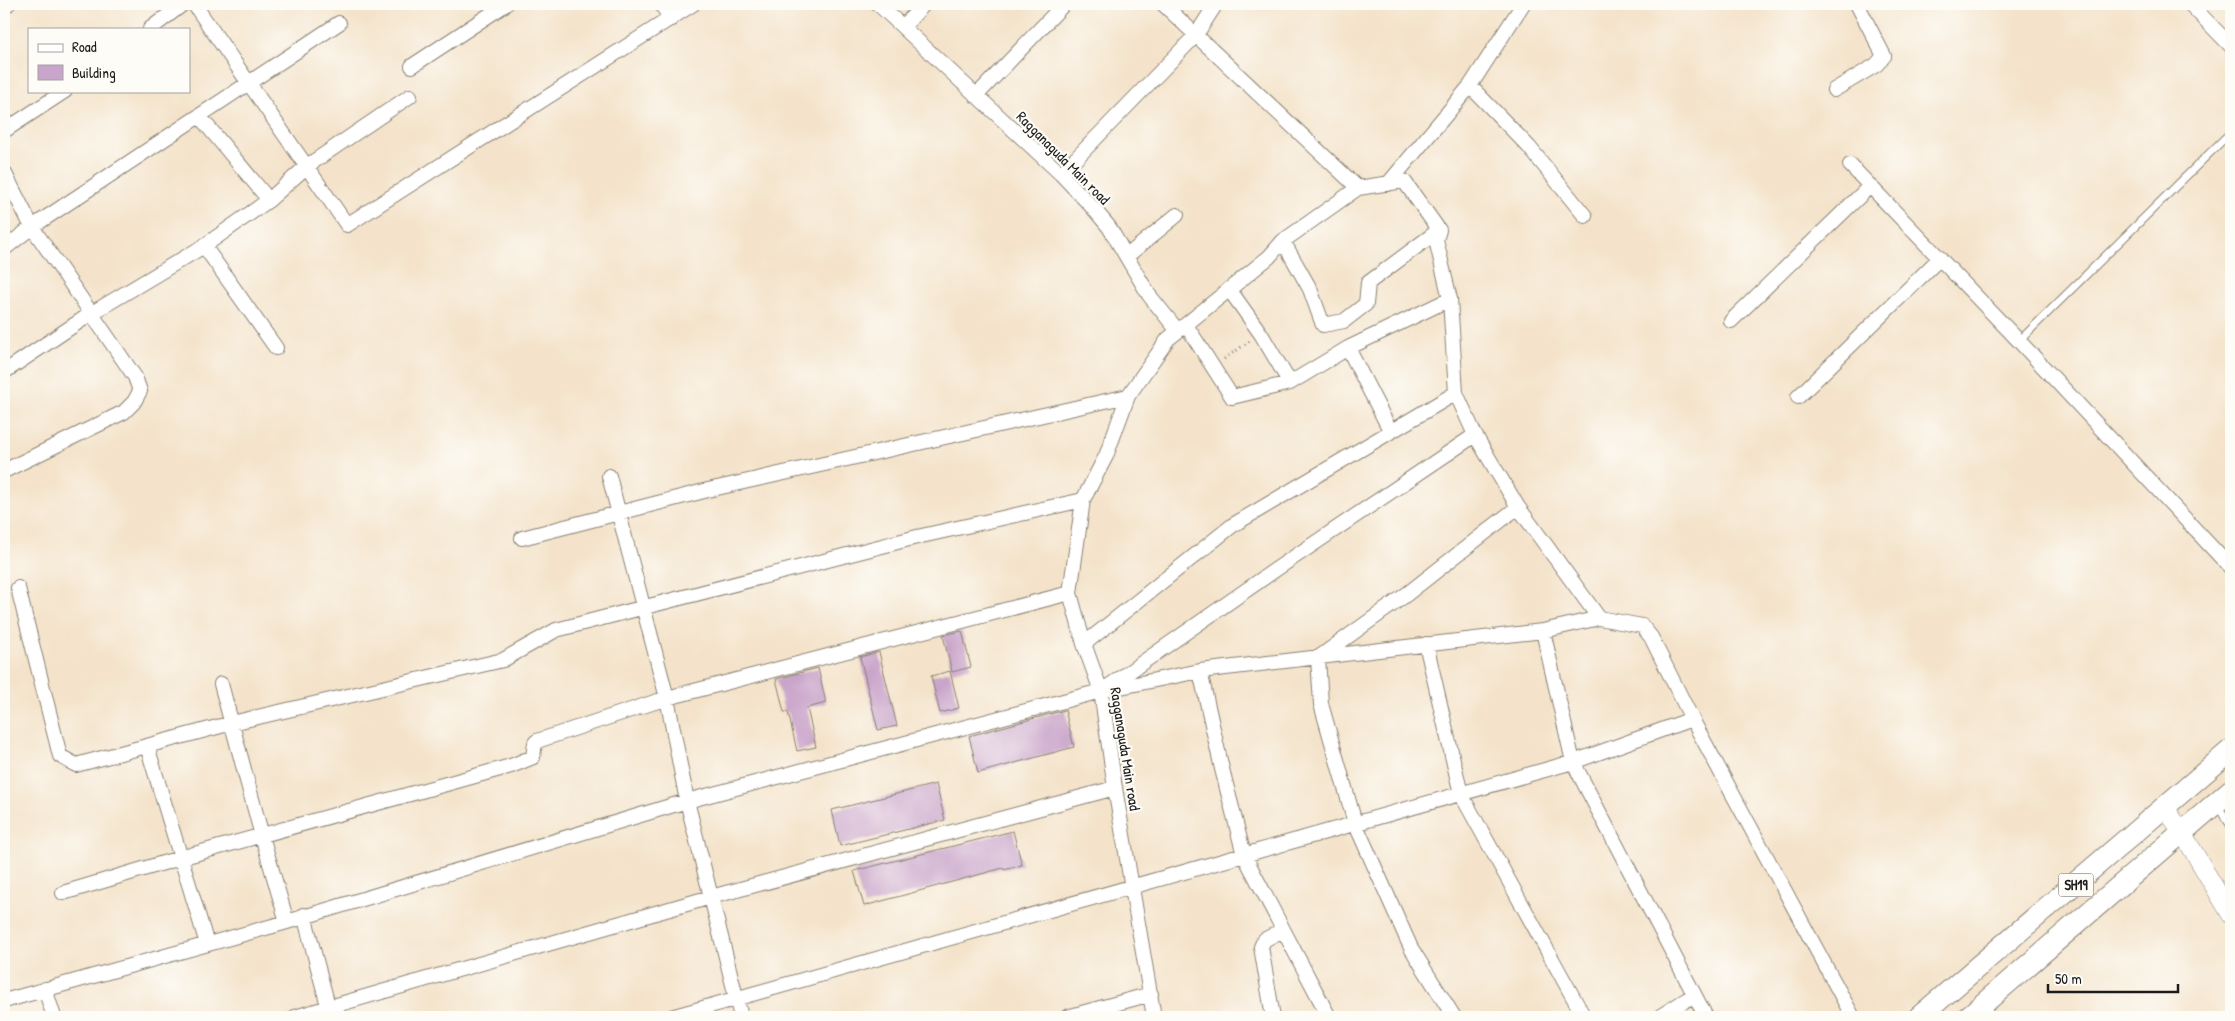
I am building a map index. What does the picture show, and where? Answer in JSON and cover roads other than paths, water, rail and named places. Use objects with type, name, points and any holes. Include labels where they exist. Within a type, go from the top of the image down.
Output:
[{"type":"main road","name":"SH19","points":[[1919,1017],[2166,809],[2231,750]]},
{"type":"main road","name":"SH19","points":[[1968,1017],[2224,797]]},
{"type":"street","points":[[4,7],[8,4]]},
{"type":"street","points":[[151,28],[182,4]]},
{"type":"street","points":[[194,4],[347,225],[693,4]]},
{"type":"street","points":[[412,66],[506,4]]},
{"type":"street","points":[[661,4],[671,19]]},
{"type":"street","name":"Ragganaguda Main road","points":[[878,4],[1061,174],[1109,227],[1148,295],[1182,328],[1168,339],[1128,396],[1106,456],[1083,500],[1070,593],[1084,644],[1101,691],[1131,887],[1154,1017]]},
{"type":"street","points":[[903,27],[924,4]]},
{"type":"street","points":[[976,96],[1064,4]]},
{"type":"street","points":[[1163,4],[1358,188]]},
{"type":"street","points":[[1061,174],[1196,35],[1216,4]]},
{"type":"street","points":[[1388,184],[1470,86],[1522,4]]},
{"type":"street","points":[[1834,90],[1876,65],[1884,56],[1857,4]]},
{"type":"street","points":[[2190,4],[2231,46]]},
{"type":"street","points":[[4,249],[32,227],[339,23]]},
{"type":"street","points":[[1470,86],[1529,147],[1584,216]]},
{"type":"street","points":[[4,131],[63,92]]},
{"type":"street","points":[[4,372],[92,313],[204,246],[269,200],[307,166],[410,96]]},
{"type":"street","points":[[200,117],[269,200]]},
{"type":"street","points":[[1850,165],[2020,341],[2231,568]]},
{"type":"street","points":[[4,172],[32,227],[135,377],[140,391],[134,402],[124,412],[4,471]]},
{"type":"street","points":[[1439,230],[1404,181],[1358,188],[1283,241],[1269,257],[1182,328],[1212,366],[1232,397],[1290,383],[1348,348],[1450,299]]},
{"type":"street","points":[[1731,321],[1870,186]]},
{"type":"street","points":[[1127,256],[1177,215]]},
{"type":"street","points":[[1283,241],[1310,288],[1323,325],[1344,321],[1366,304],[1368,283],[1439,230]]},
{"type":"street","points":[[1439,230],[1436,240],[1450,299],[1456,393],[1475,435],[1518,507],[1599,618]]},
{"type":"street","points":[[204,246],[276,348]]},
{"type":"street","points":[[1798,397],[1940,258]]},
{"type":"street","points":[[1230,289],[1261,334],[1290,383]]},
{"type":"street","points":[[1348,348],[1390,430]]},
{"type":"street","points":[[1084,644],[1233,525],[1390,430],[1456,393]]},
{"type":"street","points":[[522,538],[708,490],[890,447],[1128,396]]},
{"type":"street","points":[[1101,691],[1275,570],[1475,435]]},
{"type":"street","points":[[609,476],[667,698],[687,800],[741,1017]]},
{"type":"street","points":[[18,588],[60,756],[76,765],[232,723],[503,660],[556,630],[917,538],[1083,500]]},
{"type":"street","points":[[1318,658],[1407,594],[1518,507]]},
{"type":"street","points":[[63,894],[180,858],[511,766],[533,757],[537,741],[667,698],[1070,593]]},
{"type":"street","points":[[4,1001],[287,922],[304,915],[687,800],[1101,691],[1200,671],[1543,631],[1599,618],[1642,626],[1651,637],[1692,719],[1853,1017]]},
{"type":"street","points":[[1543,631],[1573,762],[1706,1017]]},
{"type":"street","points":[[1426,644],[1461,794],[1584,1017]]},
{"type":"street","points":[[1318,658],[1321,704],[1355,823],[1410,948],[1454,1017]]},
{"type":"street","points":[[1200,671],[1222,770],[1244,855],[1329,1017]]},
{"type":"street","points":[[221,684],[287,922]]},
{"type":"street","points":[[671,1017],[1573,762],[1692,719]]},
{"type":"street","points":[[147,746],[207,944]]},
{"type":"street","points":[[295,1017],[330,1012],[711,897],[1115,788]]},
{"type":"street","points":[[2166,809],[2182,832],[2231,915]]},
{"type":"street","points":[[304,915],[330,1012]]},
{"type":"street","points":[[1273,1017],[1262,947],[1264,940],[1283,930]]},
{"type":"street","points":[[46,989],[54,1017]]},
{"type":"street","points":[[1067,1017],[1150,994]]},
{"type":"street","points":[[1659,1017],[1694,995]]},
{"type":"lane","points":[[2020,341],[2231,132]]},
{"type":"lane","points":[[2224,797],[2231,826]]}]
